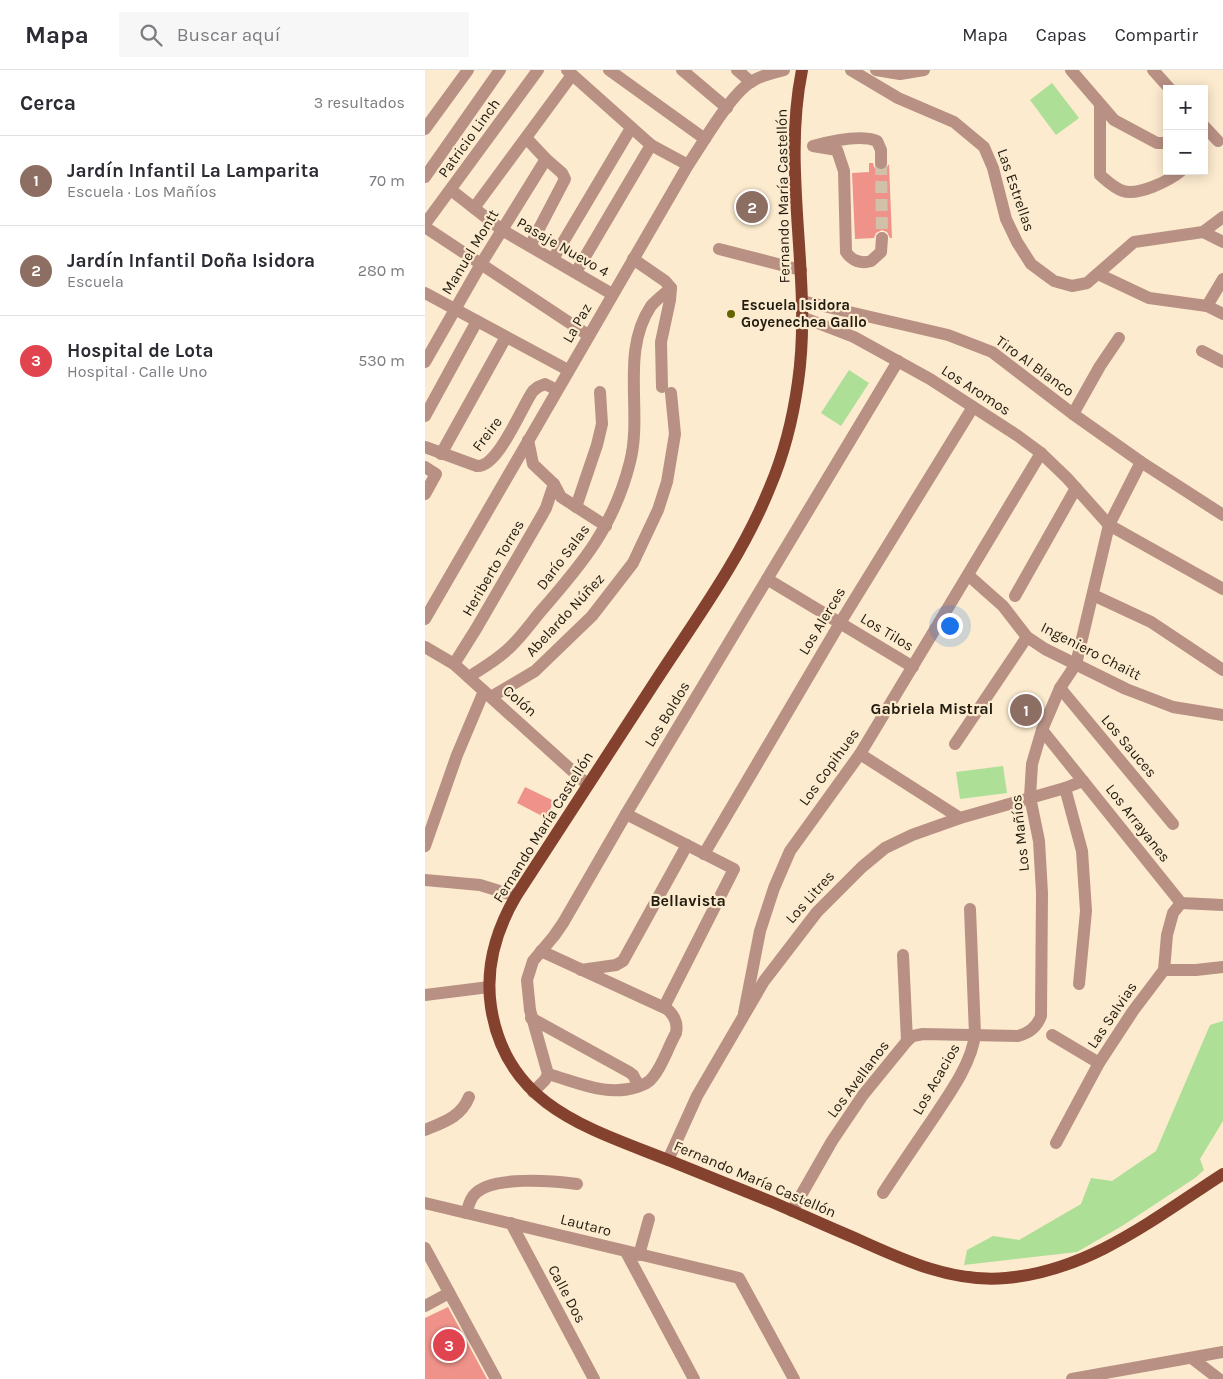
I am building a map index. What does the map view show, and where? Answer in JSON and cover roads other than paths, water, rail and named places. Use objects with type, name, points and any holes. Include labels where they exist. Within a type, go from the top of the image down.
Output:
[{"type":"main road","name":"Fernando María Castellón","points":[[802,70],[797,95],[795,149],[802,301],[800,363],[795,401],[782,453],[770,489],[727,571],[506,914],[497,937],[491,963],[489,987],[494,1026],[503,1049],[517,1072],[533,1092],[570,1119],[894,1256],[956,1275],[1003,1278],[1027,1276],[1053,1269],[1096,1253],[1135,1231],[1223,1174]]},
{"type":"street","points":[[425,129],[468,70]]},
{"type":"street","points":[[425,176],[500,70]]},
{"type":"street","name":"Patricio Linch","points":[[425,226],[538,70]]},
{"type":"street","points":[[609,70],[705,139]]},
{"type":"street","points":[[682,70],[727,108]]},
{"type":"street","points":[[737,70],[751,82]]},
{"type":"street","name":"La Paz","points":[[425,619],[612,294],[705,139],[735,97],[751,82],[760,77],[784,70]]},
{"type":"street","name":"Las Estrellas","points":[[851,70],[898,98],[954,122],[984,147],[993,168],[1007,219],[1017,242],[1031,264],[1054,281],[1072,286],[1087,283],[1134,242],[1203,232],[1223,218]]},
{"type":"street","points":[[876,70],[900,74],[924,70]]},
{"type":"street","points":[[1071,70],[1114,120],[1157,143],[1163,143]]},
{"type":"street","points":[[1153,70],[1166,85]]},
{"type":"street","points":[[474,208],[526,138],[569,73],[651,145],[688,165]]},
{"type":"street","points":[[1100,104],[1101,175],[1123,191],[1132,193],[1166,182],[1176,175]]},
{"type":"street","points":[[553,259],[631,128]]},
{"type":"street","points":[[1208,130],[1220,141]]},
{"type":"street","points":[[526,138],[562,173],[565,179],[530,246]]},
{"type":"street","points":[[795,149],[829,142],[868,138],[877,141],[881,150],[881,163]]},
{"type":"street","points":[[575,272],[651,145]]},
{"type":"street","points":[[813,146],[837,150],[844,171],[846,252],[849,256],[857,261],[871,261],[881,252],[883,238]]},
{"type":"street","name":"Manuel Montt","points":[[425,362],[481,264],[546,159]]},
{"type":"street","name":"Pasaje Nuevo 4","points":[[451,190],[502,230],[612,294]]},
{"type":"street","points":[[425,226],[588,336]]},
{"type":"street","points":[[1203,232],[1223,242]]},
{"type":"street","points":[[719,249],[801,270]]},
{"type":"street","points":[[633,259],[665,281],[671,288]]},
{"type":"street","points":[[1098,274],[1149,298],[1207,306],[1223,314]]},
{"type":"street","points":[[1207,306],[1223,279]]},
{"type":"street","name":"Abelardo Núñez","points":[[488,694],[535,671],[592,616],[633,563],[659,510],[667,482],[675,434],[666,390],[661,342],[671,288]]},
{"type":"street","name":"Darío Salas","points":[[469,677],[507,650],[581,566],[606,526],[621,493],[631,462],[636,435],[634,359],[640,327],[652,305],[671,288]]},
{"type":"street","points":[[426,297],[477,321],[568,370]]},
{"type":"street","name":"Tiro Al Blanco","points":[[802,301],[948,335],[992,352],[1073,414],[1141,462],[1223,515]]},
{"type":"street","name":"Los Aromos","points":[[802,317],[854,337],[898,361],[973,407],[1041,453],[1109,524],[1223,589]]},
{"type":"street","points":[[425,416],[477,321]]},
{"type":"street","points":[[441,454],[506,337]]},
{"type":"street","points":[[1073,414],[1102,362],[1119,338]]},
{"type":"street","points":[[1202,351],[1223,362]]},
{"type":"street","name":"Los Boldos","points":[[548,1074],[528,1002],[527,980],[530,966],[563,923],[626,814],[898,361]]},
{"type":"street","name":"Freire","points":[[425,447],[477,466],[487,464],[508,437],[533,391],[545,384],[557,390]]},
{"type":"street","points":[[576,508],[602,424],[601,392]]},
{"type":"street","name":"Los Alerces","points":[[704,854],[840,623],[973,407]]},
{"type":"street","points":[[528,440],[533,464],[554,484],[561,496],[576,508],[606,526]]},
{"type":"street","name":"Los Copihues","points":[[744,1013],[760,931],[774,888],[790,851],[804,829],[860,754],[1041,453]]},
{"type":"street","name":"Los Mañíos","points":[[907,1041],[913,1036],[923,1034],[1023,1035],[1037,1025],[1041,1016],[1042,893],[1039,841],[1031,797],[1032,764],[1042,730],[1060,688],[1076,664],[1109,524],[1141,462]]},
{"type":"street","points":[[425,494],[430,470]]},
{"type":"street","name":"Heriberto Torres","points":[[454,664],[544,513],[554,484]]},
{"type":"street","points":[[1015,596],[1076,488]]},
{"type":"street","name":"Ingeniero Chaitt","points":[[968,575],[1003,606],[1027,637],[1045,649],[1127,688],[1173,707],[1223,715]]},
{"type":"street","name":"Los Tilos","points":[[767,579],[913,667]]},
{"type":"street","points":[[1093,595],[1151,622],[1223,670]]},
{"type":"street","points":[[955,744],[1027,637]]},
{"type":"street","name":"Colón","points":[[425,647],[454,664],[588,785]]},
{"type":"street","name":"Los Sauces","points":[[1060,688],[1173,824]]},
{"type":"street","points":[[425,846],[457,755],[488,694]]},
{"type":"street","name":"Los Arrayanes","points":[[1042,730],[1181,903]]},
{"type":"street","points":[[860,754],[960,818]]},
{"type":"street","name":"Los Litres","points":[[668,1160],[697,1096],[764,981],[827,901],[861,867],[899,841],[960,818],[1065,788],[1083,780]]},
{"type":"street","points":[[1065,788],[1082,850],[1085,912],[1079,984]]},
{"type":"street","points":[[626,814],[734,869],[664,1007]]},
{"type":"street","points":[[581,970],[617,965],[623,960],[687,845]]},
{"type":"street","points":[[425,880],[481,885],[516,896]]},
{"type":"street","points":[[1223,905],[1181,903],[1173,913],[1167,935],[1164,970],[1197,970],[1223,967]]},
{"type":"street","name":"Los Acacios","points":[[883,1193],[956,1081],[970,1054],[975,1034],[970,909]]},
{"type":"street","points":[[533,1092],[545,1080],[548,1074],[610,1091],[621,1091],[647,1083],[653,1078],[677,1027],[671,1013],[664,1007],[541,951]]},
{"type":"street","name":"Los Avellanos","points":[[791,1211],[863,1095],[907,1041],[903,955]]},
{"type":"street","name":"Las Salvias","points":[[1056,1143],[1099,1063],[1164,970]]},
{"type":"street","points":[[425,995],[489,987]]},
{"type":"street","points":[[531,1018],[629,1072],[633,1075],[639,1086]]},
{"type":"street","points":[[1052,1035],[1099,1063]]},
{"type":"street","points":[[425,1130],[459,1114],[465,1107],[469,1097]]},
{"type":"street","points":[[466,1213],[474,1194],[499,1183],[552,1180],[577,1184]]},
{"type":"street","name":"Lautaro","points":[[425,1203],[739,1278],[794,1379]]},
{"type":"street","points":[[639,1255],[649,1219]]},
{"type":"street","name":"Calle Dos","points":[[511,1223],[594,1379]]},
{"type":"street","points":[[425,1248],[496,1379]]},
{"type":"street","points":[[625,1252],[694,1379]]},
{"type":"street","points":[[425,1306],[449,1293]]},
{"type":"street","points":[[1073,1379],[1096,1377],[1223,1352]]},
{"type":"street","points":[[1193,1359],[1219,1379]]},
{"type":"tunnel","points":[[881,163],[882,238]]},
{"type":"place","name":"Jardín Infantil Doña Isidora","points":[[752,207]]},
{"type":"place","name":"Escuela Isidora Goyenechea Gallo","points":[[731,314]]},
{"type":"place","name":"Jardín Infantil La Lamparita","points":[[1026,710]]},
{"type":"place","name":"Hospital de Lota","points":[[449,1345]]},
{"type":"district","name":"Gabriela Mistral","points":[[932,708]]},
{"type":"district","name":"Bellavista","points":[[688,900]]}]
